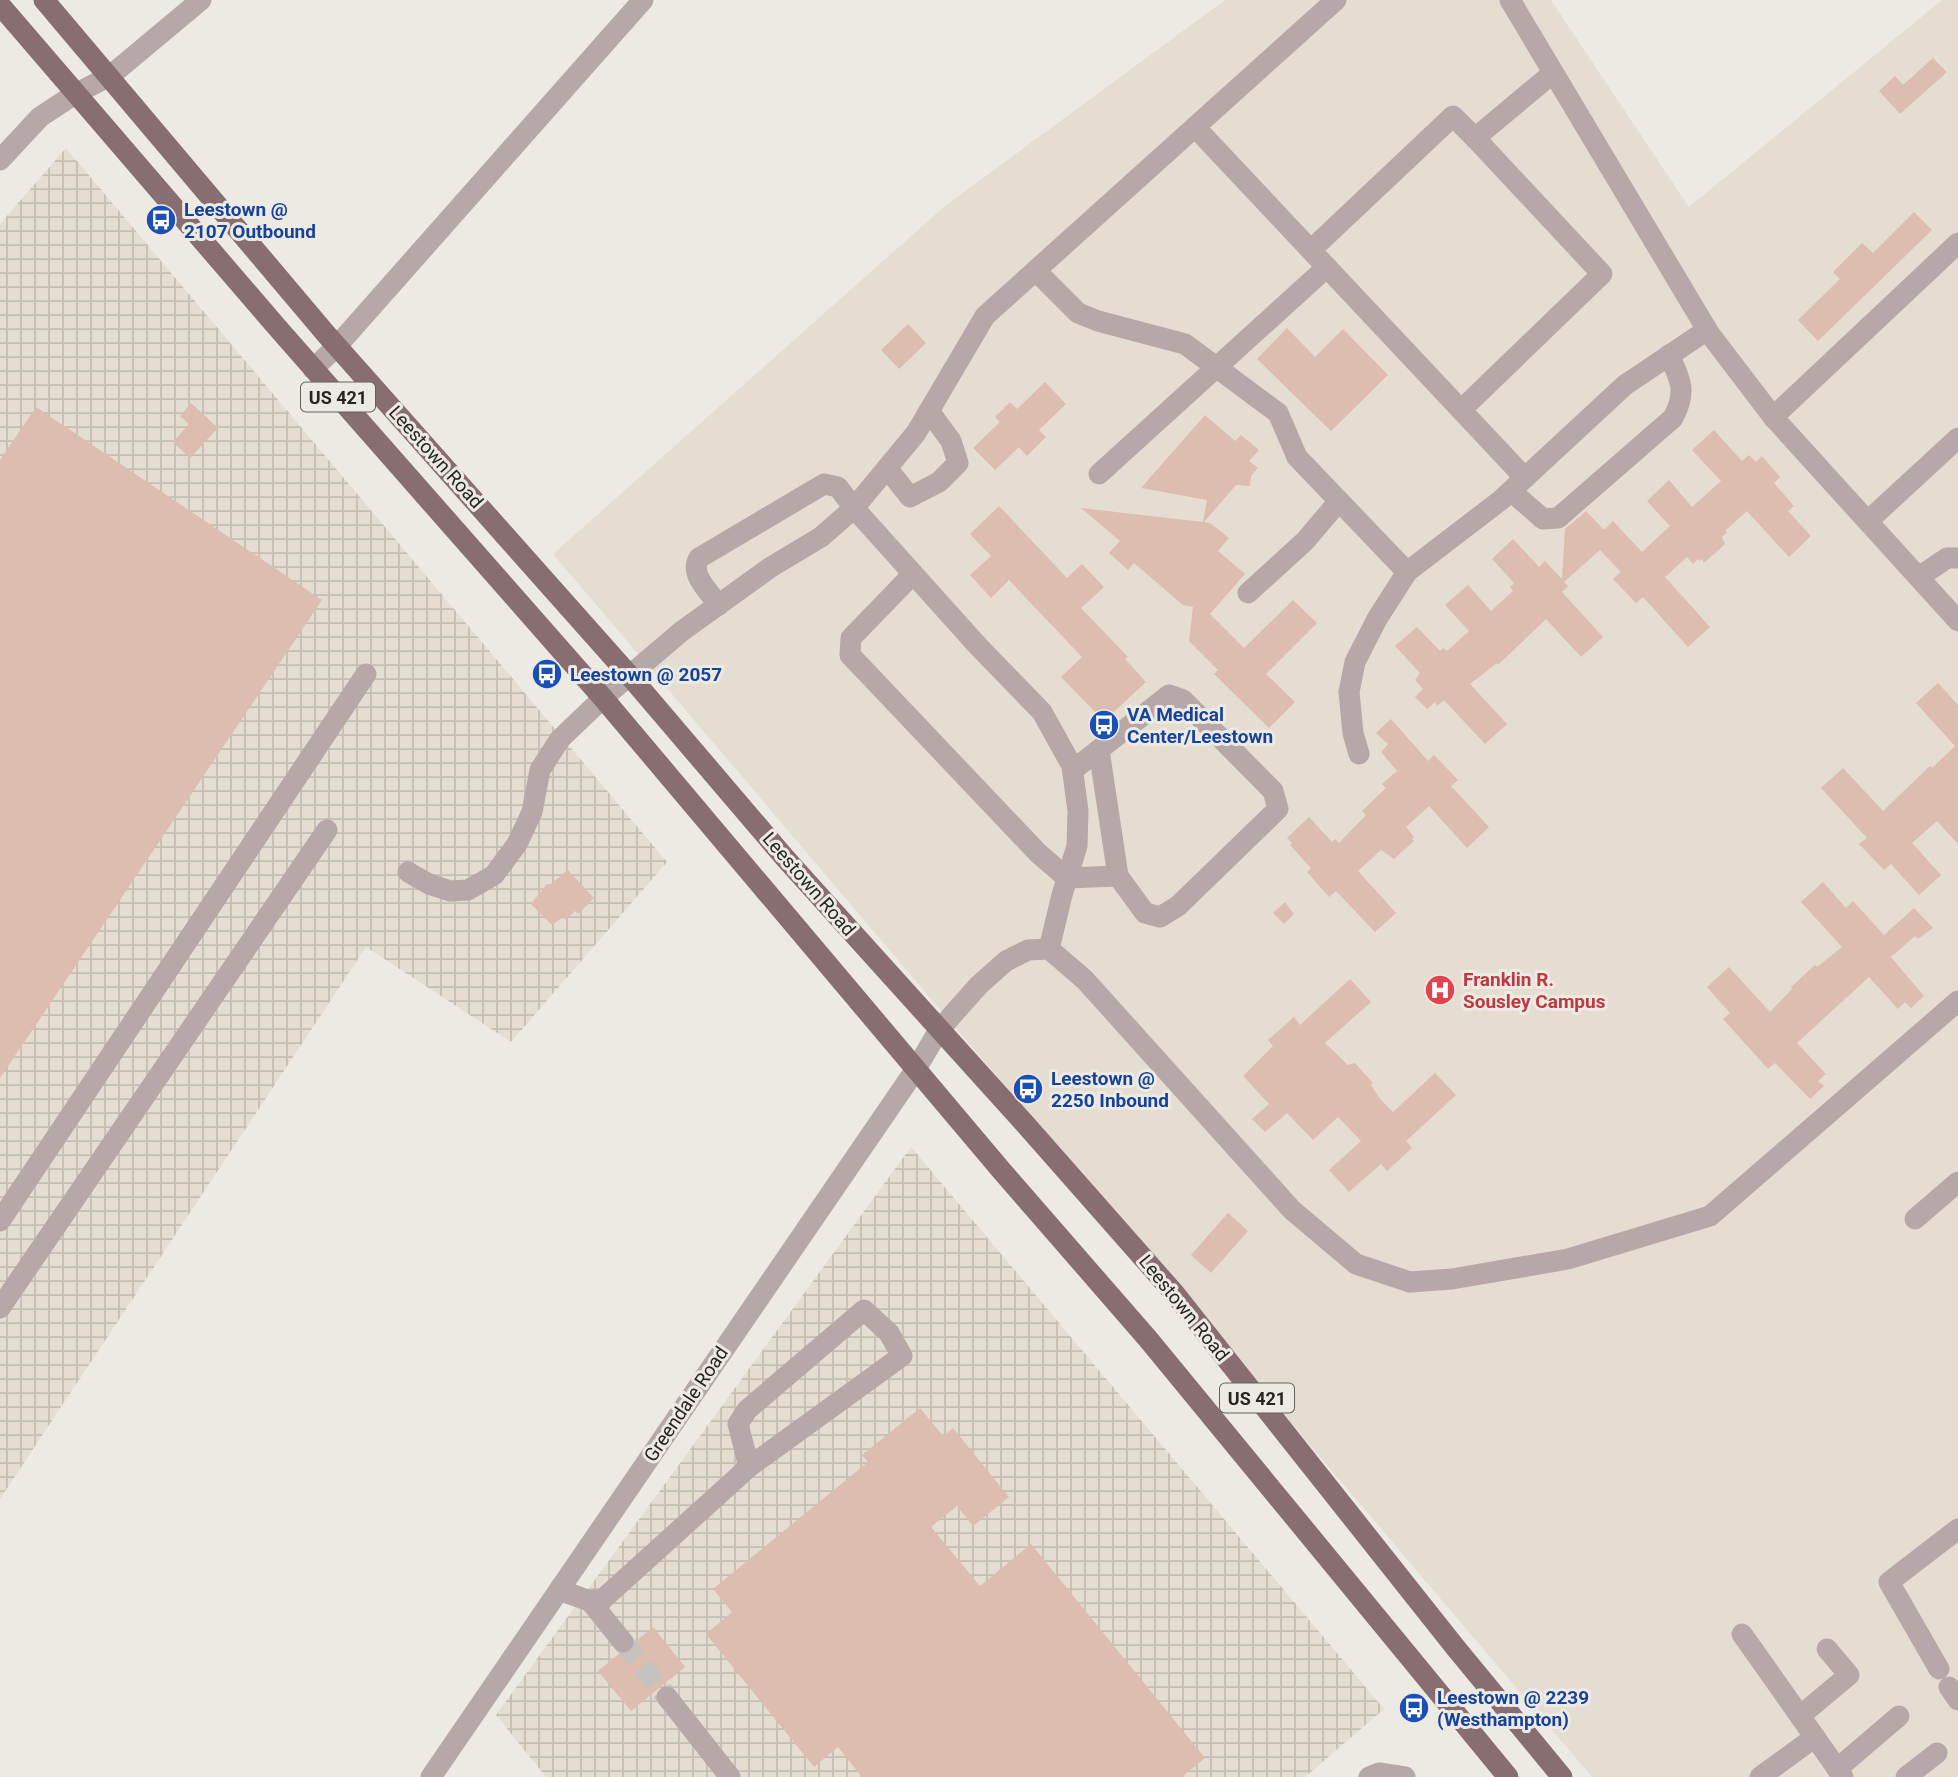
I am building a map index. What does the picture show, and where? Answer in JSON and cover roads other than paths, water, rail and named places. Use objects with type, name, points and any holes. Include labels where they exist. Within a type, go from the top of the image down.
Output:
[{"type":"main road","name":"Leestown Road","points":[[44,0],[337,345],[629,675],[785,858],[1175,1294],[1447,1637],[1562,1777]]},
{"type":"main road","name":"Leestown Road","points":[[0,5],[313,369],[603,698],[1148,1339],[1508,1777]]},
{"type":"street","points":[[0,160],[40,117],[75,94],[110,76],[201,0]]},
{"type":"street","points":[[313,369],[643,0]]},
{"type":"street","points":[[408,872],[429,884],[450,891],[468,890],[494,874],[517,844],[532,812],[540,770],[560,739],[603,698],[682,631],[771,568],[821,537],[854,508],[916,433],[985,316],[1336,0]]},
{"type":"street","points":[[1510,0],[1707,330],[1773,417],[1958,621]]},
{"type":"street","points":[[1475,138],[1553,73]]},
{"type":"street","points":[[1311,250],[1453,116],[1475,138],[1602,274],[1461,410]]},
{"type":"street","points":[[1195,127],[1461,410],[1543,519],[1558,518],[1673,418],[1681,404],[1682,389],[1670,355]]},
{"type":"street","points":[[1773,417],[1958,243]]},
{"type":"street","points":[[1099,474],[1327,267]]},
{"type":"street","points":[[1036,271],[1078,313],[1098,321],[1185,344],[1278,412],[1297,457],[1407,572]]},
{"type":"street","points":[[1359,754],[1353,733],[1349,692],[1355,662],[1407,572],[1518,484],[1625,385],[1707,330]]},
{"type":"street","points":[[887,468],[910,497],[939,482],[958,463],[951,441],[929,411]]},
{"type":"street","points":[[1869,520],[1958,438]]},
{"type":"street","points":[[719,605],[696,573],[695,564],[705,553],[824,484],[838,487],[854,508],[1042,712],[1073,770],[1077,846],[1049,949],[1085,980],[1292,1210],[1356,1264],[1410,1282],[1452,1279],[1568,1259],[1710,1216],[1958,1001]]},
{"type":"street","points":[[1248,593],[1305,541],[1339,501]]},
{"type":"street","points":[[1919,577],[1947,558],[1958,558]]},
{"type":"street","points":[[914,574],[851,638],[850,655],[1038,853],[1067,878],[1118,876]]},
{"type":"street","points":[[0,1222],[366,674]]},
{"type":"street","points":[[1073,770],[1169,695],[1183,700],[1273,792],[1278,810],[1178,906],[1160,918],[1145,913],[1118,876],[1099,750]]},
{"type":"street","points":[[0,1308],[327,830]]},
{"type":"street","name":"Greendale Road","points":[[431,1777],[916,1069],[939,1030],[969,995],[1006,961],[1028,950],[1049,949]]},
{"type":"street","points":[[1915,1219],[1958,1182]]},
{"type":"street","points":[[559,1590],[590,1601],[603,1599],[749,1467],[902,1356],[890,1333],[864,1310],[747,1410],[738,1424],[749,1467]]},
{"type":"street","points":[[1949,1685],[1889,1582],[1958,1529]]},
{"type":"street","points":[[590,1601],[623,1642]]},
{"type":"street","points":[[1742,1634],[1840,1773],[1899,1716]]},
{"type":"street","points":[[1800,1716],[1849,1675],[1827,1649]]},
{"type":"street","points":[[667,1698],[730,1777]]},
{"type":"street","points":[[1759,1777],[1815,1737]]},
{"type":"street","points":[[1906,1777],[1937,1753]]},
{"type":"street","points":[[1369,1777],[1379,1773],[1405,1777]]},
{"type":"tunnel","points":[[623,1642],[667,1697]]},
{"type":"place","name":"Leestown @ 2107 Outbound","points":[[161,220]]},
{"type":"place","name":"Leestown @ 2057","points":[[547,674]]},
{"type":"place","name":"VA Medical Center/Leestown","points":[[1104,725]]},
{"type":"place","name":"Franklin R. Sousley Campus","points":[[1440,990]]},
{"type":"place","name":"Leestown @ 2250 Inbound","points":[[1028,1089]]},
{"type":"place","name":"Leestown @ 2239 (Westhampton)","points":[[1414,1708]]}]
